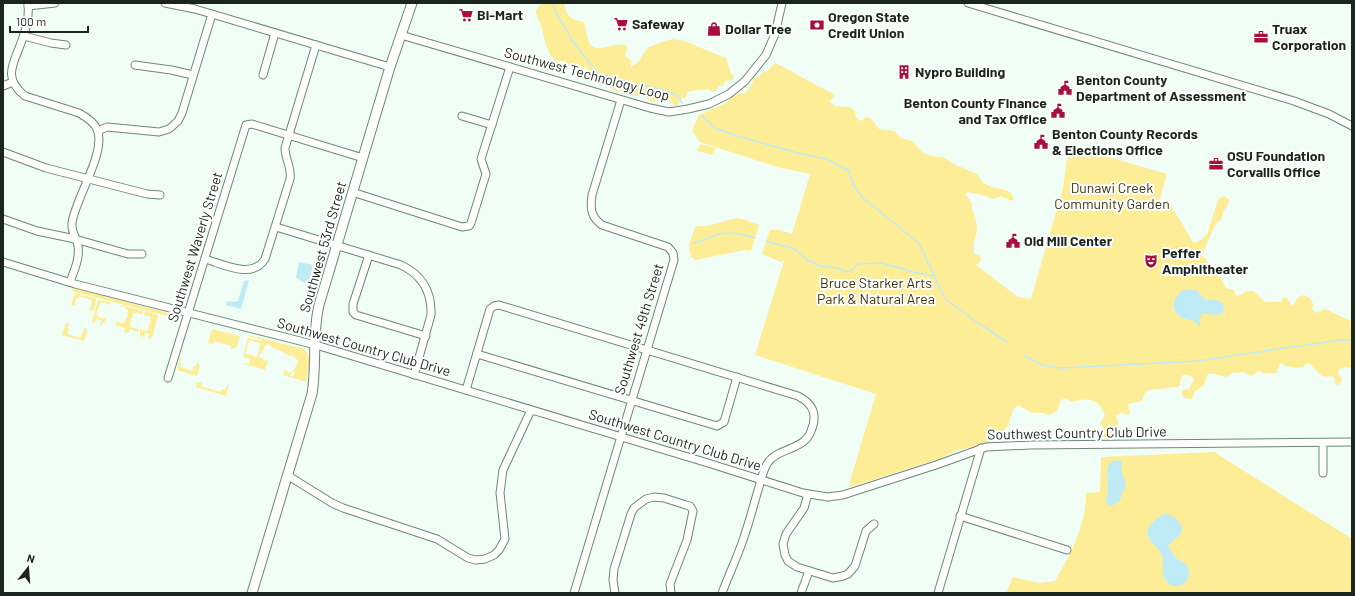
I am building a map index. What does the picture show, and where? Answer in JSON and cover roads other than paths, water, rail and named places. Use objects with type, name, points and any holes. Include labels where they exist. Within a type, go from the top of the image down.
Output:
[{"type":"main road","name":"Southwest 53rd Street","points":[[252,593],[312,394],[315,371],[315,329],[317,311],[390,67],[412,3]]},
{"type":"street","points":[[55,3],[28,4],[24,36],[12,64],[11,74],[13,82],[20,92],[26,96],[79,113],[93,124],[98,131],[98,149],[89,179],[74,216],[72,230],[78,245],[78,250],[76,265],[70,282]]},
{"type":"street","points":[[165,3],[195,9],[390,67]]},
{"type":"street","name":"Southwest Technology Loop","points":[[401,35],[621,100],[669,112],[709,104],[729,94],[745,81],[766,55],[775,34],[782,3]]},
{"type":"street","points":[[968,3],[1294,101],[1329,114],[1352,126]]},
{"type":"street","points":[[98,131],[107,126],[159,132],[170,129],[178,121],[212,14]]},
{"type":"street","points":[[263,75],[275,33]]},
{"type":"street","points":[[24,36],[66,45]]},
{"type":"street","points":[[205,258],[247,270],[256,268],[265,259],[290,179],[291,171],[285,155],[285,148],[316,45]]},
{"type":"street","points":[[135,65],[171,70],[192,75]]},
{"type":"street","points":[[352,192],[462,227],[469,226],[486,174],[481,159],[510,67]]},
{"type":"street","points":[[3,86],[13,82]]},
{"type":"street","name":"Southwest 49th Street","points":[[574,593],[646,349],[674,260],[674,254],[668,247],[602,226],[595,219],[591,210],[592,196],[621,100]]},
{"type":"street","points":[[462,116],[492,125]]},
{"type":"street","name":"Southwest Waverly Street","points":[[168,378],[243,132],[248,124],[289,136]]},
{"type":"street","points":[[289,136],[363,158]]},
{"type":"street","points":[[3,152],[46,168],[147,194],[160,195]]},
{"type":"street","points":[[3,219],[37,230],[128,254],[142,254]]},
{"type":"street","points":[[276,227],[369,255],[405,267],[415,273],[423,282],[429,293],[432,307],[426,336],[414,374]]},
{"type":"street","points":[[369,255],[353,304],[356,315],[426,336]]},
{"type":"street","name":"Southwest Country Club Drive","points":[[3,262],[70,282],[316,345],[808,494],[828,496],[843,494],[936,465],[981,448],[994,446],[1352,442]]},
{"type":"street","points":[[466,390],[490,309],[498,305],[737,377],[798,396],[807,401],[813,410],[814,422],[811,432],[806,440],[799,445],[772,457],[767,464],[743,540],[722,593]]},
{"type":"street","points":[[477,354],[720,426],[724,422],[737,377]]},
{"type":"street","points":[[287,475],[332,503],[343,508],[437,539],[468,558],[476,560],[485,559],[494,555],[500,550],[505,539],[500,493],[501,476],[531,410]]},
{"type":"street","points":[[1323,443],[1323,473]]},
{"type":"street","points":[[938,593],[981,448]]},
{"type":"street","points":[[808,494],[804,508],[786,534],[783,544],[788,561],[797,567],[833,578],[848,574],[855,566],[866,530],[874,524]]},
{"type":"street","points":[[616,593],[613,574],[631,514],[639,503],[650,498],[658,497],[686,504],[692,508],[693,511],[687,540],[670,584],[671,593]]},
{"type":"street","points":[[960,516],[1067,550]]},
{"type":"street","points":[[801,593],[809,571]]},
{"type":"water","points":[[299,262],[313,265],[309,280],[305,283],[296,278]]},
{"type":"water","points":[[249,280],[241,309],[226,305],[227,301],[238,301],[244,281]]},
{"type":"water","points":[[1185,289],[1196,290],[1206,300],[1221,302],[1224,304],[1223,313],[1216,315],[1202,314],[1199,320],[1201,326],[1199,327],[1196,322],[1184,319],[1177,314],[1174,302],[1175,298]]},
{"type":"water","points":[[1115,460],[1122,461],[1122,473],[1126,484],[1119,502],[1111,506],[1107,504],[1105,500],[1108,494],[1107,474],[1109,464]]},
{"type":"water","points":[[1164,514],[1175,518],[1182,527],[1181,534],[1168,545],[1176,558],[1188,567],[1189,577],[1184,584],[1180,586],[1171,585],[1165,579],[1162,555],[1150,540],[1148,535],[1151,524]]},
{"type":"waterway","points":[[553,3],[557,14],[573,42],[598,73],[635,84],[663,90],[677,95],[682,103]]},
{"type":"waterway","points":[[702,116],[715,128],[737,136],[802,154],[827,159],[849,171],[853,184],[863,198],[919,243],[945,299],[1007,342]]},
{"type":"waterway","points":[[693,243],[724,233],[740,234],[755,238]]},
{"type":"waterway","points":[[766,241],[795,249],[806,259],[820,266],[838,268],[846,272],[851,271],[858,264],[882,263],[913,272],[934,276]]},
{"type":"waterway","points":[[1025,356],[1044,366],[1062,368],[1197,361],[1341,340],[1352,340]]},
{"type":"place","name":"Bi-Mart","points":[[466,15]]},
{"type":"place","name":"Safeway","points":[[621,24]]},
{"type":"place","name":"Oregon State Credit Union","points":[[817,25]]},
{"type":"place","name":"Dollar Tree","points":[[714,29]]},
{"type":"place","name":"Truax Corporation","points":[[1261,37]]},
{"type":"place","name":"Nypro Building","points":[[904,72]]},
{"type":"place","name":"Benton County Department of Assessment","points":[[1065,88]]},
{"type":"place","name":"Benton County Finance and Tax Office","points":[[1058,111]]},
{"type":"place","name":"Benton County Records & Elections Office","points":[[1041,142]]},
{"type":"place","name":"OSU Foundation Corvallis Office","points":[[1216,164]]},
{"type":"place","name":"Old Mill Center","points":[[1013,241]]},
{"type":"place","name":"Peffer Amphitheater","points":[[1151,261]]},
{"type":"park label","name":"Dunawi Creek Community Garden","points":[[1112,196]]},
{"type":"park label","name":"Bruce Starker Arts Park & Natural Area","points":[[876,292]]}]
